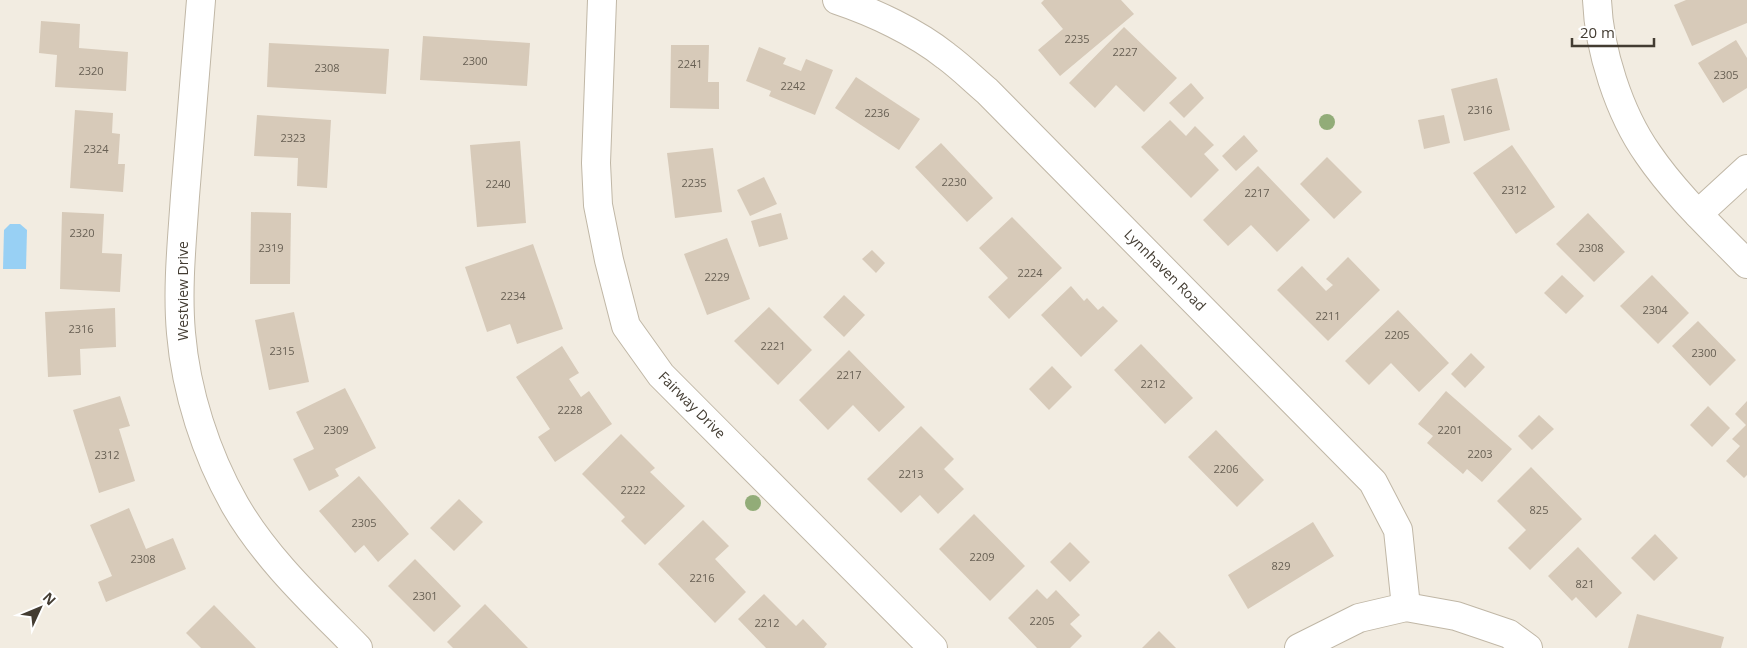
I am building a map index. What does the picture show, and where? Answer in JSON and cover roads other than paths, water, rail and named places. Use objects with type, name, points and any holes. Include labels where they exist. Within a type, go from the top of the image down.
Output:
[{"type":"street","name":"Westview Drive","points":[[201,0],[180,260],[180,332],[190,389],[208,449],[235,505],[266,552],[299,589],[358,648]]},
{"type":"street","name":"Fairway Drive","points":[[602,0],[596,163],[598,205],[609,260],[626,326],[661,375],[933,648]]},
{"type":"street","name":"Lynnhaven Road","points":[[837,0],[869,12],[945,55],[987,91],[1373,482],[1398,530],[1406,607]]},
{"type":"street","points":[[1597,0],[1605,57],[1624,110],[1646,153],[1676,192],[1747,264]]},
{"type":"street","points":[[1698,214],[1747,169]]},
{"type":"street","points":[[1299,648],[1359,618],[1406,607],[1456,616],[1509,634],[1528,648]]},
{"type":"water","points":[[10,224],[20,224],[27,230],[26,269],[3,269],[4,230]]}]
